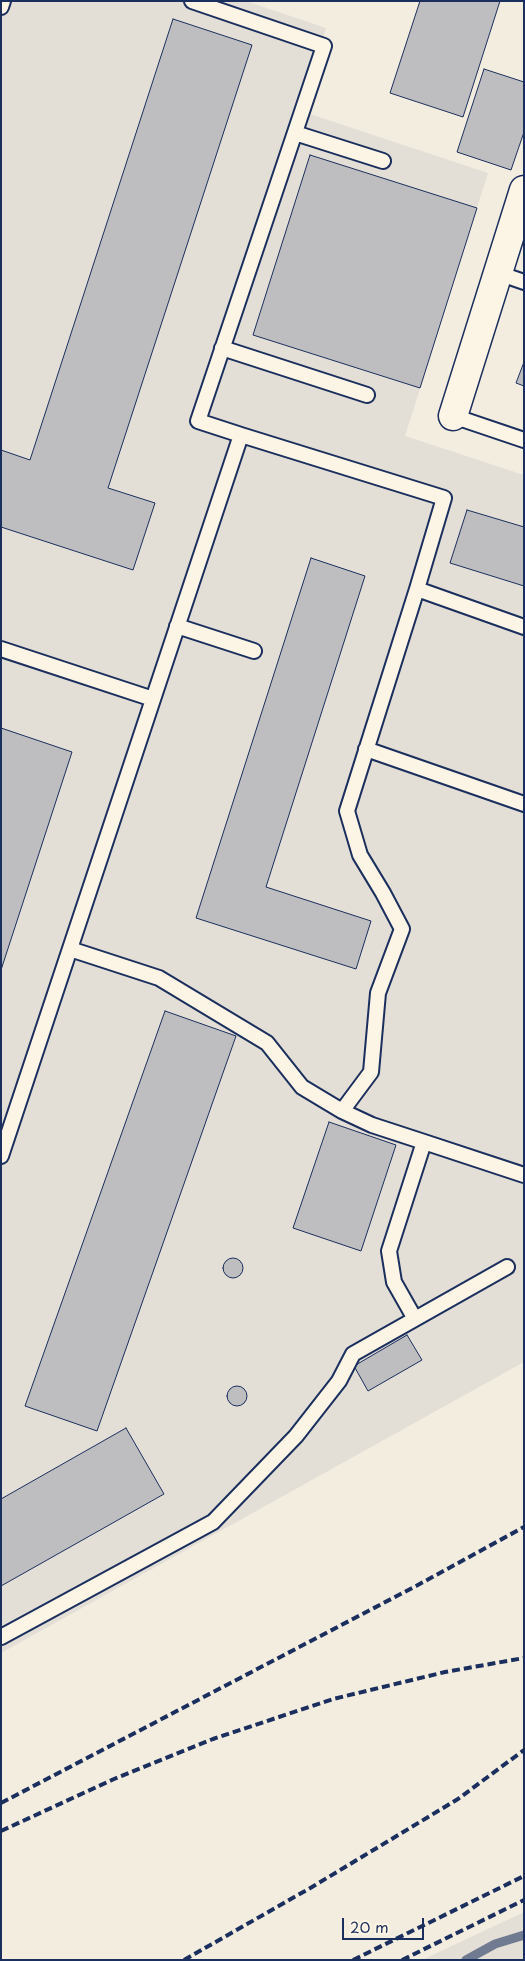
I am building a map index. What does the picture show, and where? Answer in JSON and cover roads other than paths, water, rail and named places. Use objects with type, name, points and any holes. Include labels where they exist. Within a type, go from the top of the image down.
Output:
[{"type":"street","points":[[453,416],[524,190]]},
{"type":"lane","points":[[1,7],[3,1]]},
{"type":"lane","points":[[192,1],[324,46],[198,421],[444,498],[347,811],[360,855],[402,929],[378,993],[371,1072],[342,1111]]},
{"type":"lane","points":[[295,133],[383,161]]},
{"type":"lane","points":[[498,274],[524,282]]},
{"type":"lane","points":[[222,348],[367,395]]},
{"type":"lane","points":[[453,416],[524,440]]},
{"type":"lane","points":[[1,1156],[241,435]]},
{"type":"lane","points":[[417,589],[524,627]]},
{"type":"lane","points":[[177,626],[254,651]]},
{"type":"lane","points":[[1,649],[153,699]]},
{"type":"lane","points":[[366,749],[524,804]]},
{"type":"lane","points":[[70,949],[159,978],[266,1043],[302,1087],[342,1111],[372,1125],[524,1175]]},
{"type":"lane","points":[[415,1319],[394,1282],[389,1251],[424,1142]]},
{"type":"lane","points":[[1,1638],[213,1522],[296,1436],[339,1381],[352,1354],[507,1267]]},
{"type":"waterway","points":[[466,1960],[495,1944],[524,1935]]},
{"type":"railway","points":[[1,1803],[416,1586],[524,1527]]},
{"type":"railway","points":[[1,1831],[114,1779],[213,1739],[333,1699],[445,1672],[524,1658]]},
{"type":"railway","points":[[184,1960],[312,1887],[458,1799],[524,1750]]},
{"type":"railway","points":[[353,1960],[524,1876]]},
{"type":"railway","points":[[402,1960],[524,1900]]}]
